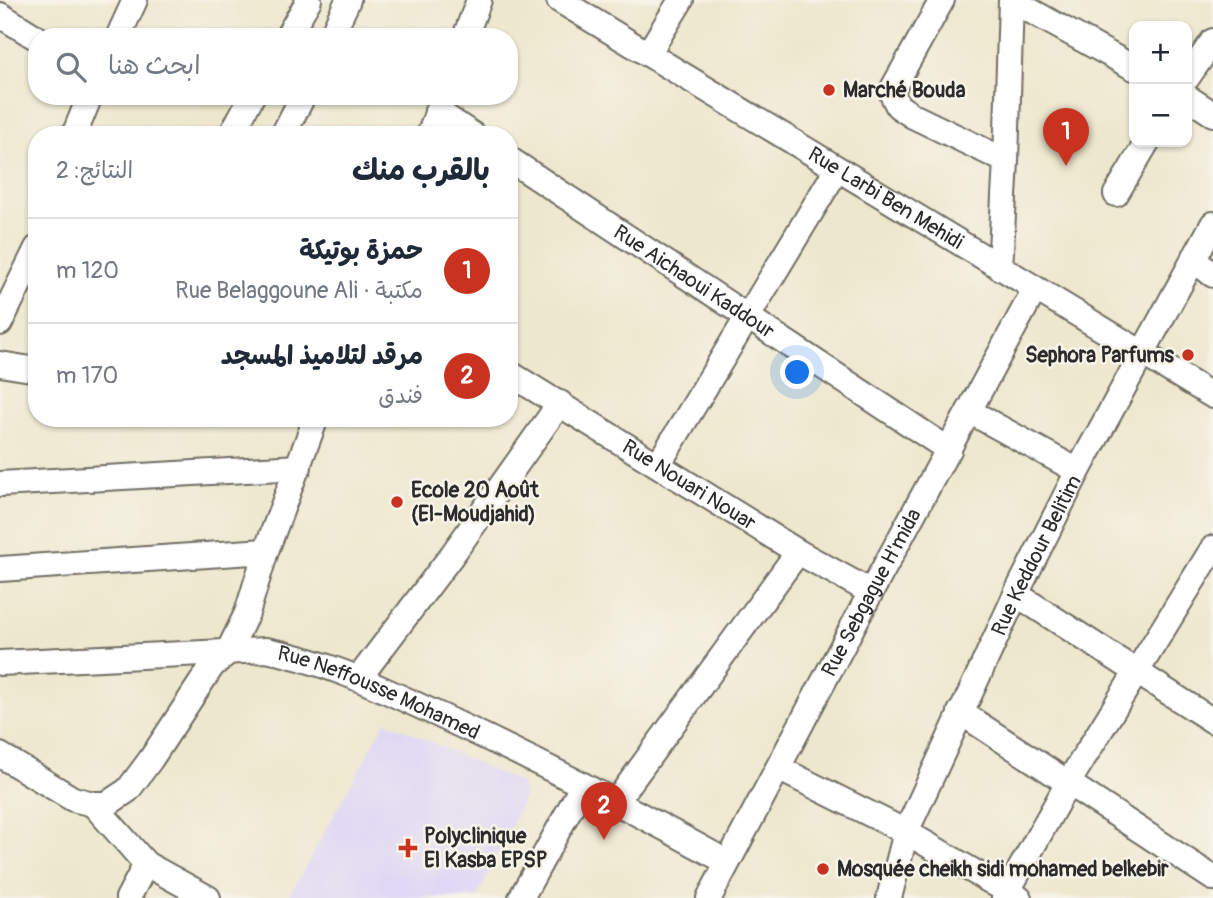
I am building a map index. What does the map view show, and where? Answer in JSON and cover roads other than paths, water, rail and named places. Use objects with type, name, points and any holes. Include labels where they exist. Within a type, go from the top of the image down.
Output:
[{"type":"street","points":[[122,28],[135,0]]},
{"type":"street","points":[[292,28],[309,0]]},
{"type":"street","points":[[335,28],[348,0]]},
{"type":"street","points":[[468,28],[479,0]]},
{"type":"street","name":"Rue Larbi Ben Mehidi","points":[[559,0],[1213,396]]},
{"type":"street","points":[[648,54],[681,0]]},
{"type":"street","points":[[942,0],[893,88],[894,100],[913,116],[1006,160]]},
{"type":"street","points":[[1000,268],[1011,0],[1129,65]]},
{"type":"street","points":[[0,15],[28,32]]},
{"type":"street","points":[[1192,71],[1213,41]]},
{"type":"street","points":[[1192,100],[1213,114]]},
{"type":"street","points":[[78,126],[86,105]]},
{"type":"street","points":[[236,126],[248,105]]},
{"type":"street","points":[[288,126],[298,105]]},
{"type":"street","points":[[432,126],[440,105]]},
{"type":"street","points":[[441,105],[463,126]]},
{"type":"street","points":[[1116,194],[1144,147]]},
{"type":"street","name":"Rue Aichaoui Kaddour","points":[[518,165],[949,450]]},
{"type":"street","points":[[658,465],[837,169]]},
{"type":"street","name":"Rue Keddour Belitim","points":[[889,898],[905,832],[1016,594],[1078,471],[1213,224]]},
{"type":"street","points":[[1193,259],[1213,275]]},
{"type":"street","points":[[0,323],[28,266]]},
{"type":"street","name":"Rue Sebgague H'mida","points":[[709,898],[1035,289]]},
{"type":"street","points":[[0,364],[28,369]]},
{"type":"street","name":"Rue Nouari Nouar","points":[[518,378],[798,552],[871,592]]},
{"type":"street","points":[[359,678],[452,555],[560,403]]},
{"type":"street","points":[[969,411],[1078,471]]},
{"type":"street","points":[[0,755],[73,799],[107,804],[128,790],[151,760],[212,666],[228,652],[247,614],[266,551],[314,427]]},
{"type":"street","points":[[0,484],[299,467]]},
{"type":"street","points":[[0,569],[266,551]]},
{"type":"street","points":[[616,802],[798,552]]},
{"type":"street","points":[[778,768],[905,832],[1011,896],[1068,783],[1210,559]]},
{"type":"street","points":[[1016,594],[1213,720]]},
{"type":"street","name":"Rue Neffousse Mohamed","points":[[0,663],[265,650],[287,654],[359,678],[505,745],[727,862]]},
{"type":"street","points":[[960,712],[1213,878]]},
{"type":"street","points":[[521,898],[583,785]]},
{"type":"street","points":[[93,804],[146,864],[208,898]]},
{"type":"street","points":[[128,898],[146,864]]},
{"type":"place","name":"Marché Bouda","points":[[829,90]]},
{"type":"place","name":"حمزة بوتيكة","points":[[1066,166]]},
{"type":"place","name":"Sephora Parfums","points":[[1188,355]]},
{"type":"place","name":"Ecole 20 Août (El-Moudjahid)","points":[[397,502]]},
{"type":"place","name":"مرقد لتلاميذ المسجد","points":[[604,840]]},
{"type":"place","name":"Polyclinique El Kasba EPSP","points":[[408,848]]},
{"type":"place","name":"Mosquée cheikh sidi mohamed belkebir","points":[[823,869]]}]
